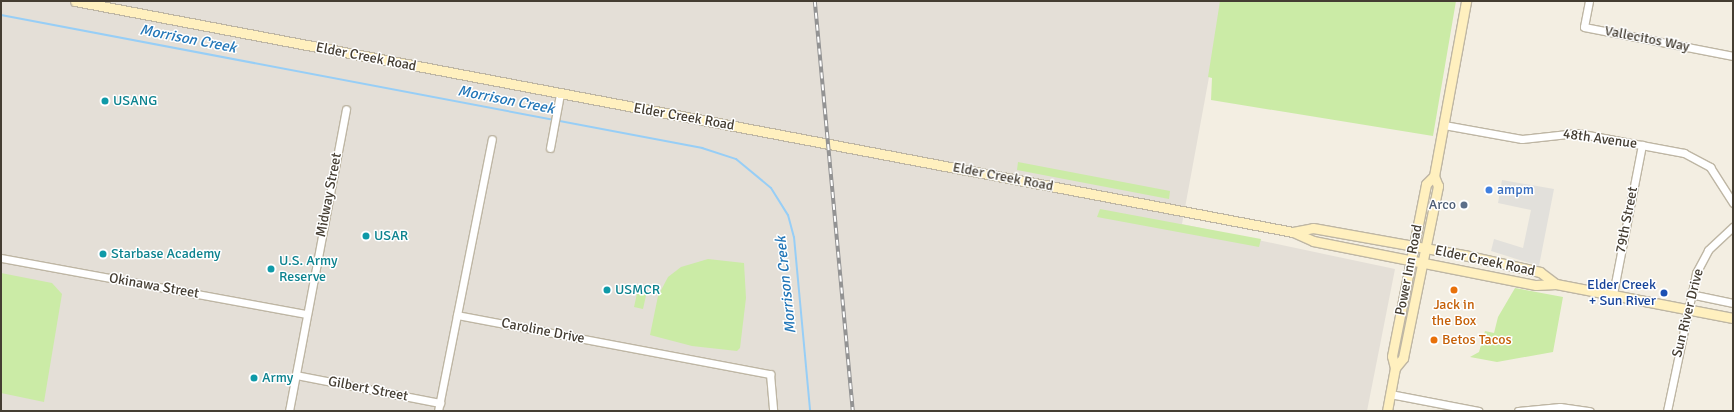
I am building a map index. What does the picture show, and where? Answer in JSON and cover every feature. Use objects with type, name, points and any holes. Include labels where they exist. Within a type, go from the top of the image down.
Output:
[{"type":"street","name":"Elder Creek Road","points":[[75,1],[1293,232],[1313,241],[1536,285],[1556,284],[1733,318]]},
{"type":"street","name":"Power Inn Road","points":[[1395,368],[1403,358],[1438,186],[1434,176],[1466,1]]},
{"type":"street","name":"Vallecitos Way","points":[[1589,2],[1584,27],[1733,56]]},
{"type":"street","points":[[550,148],[560,94]]},
{"type":"street","name":"Midway Street","points":[[289,411],[306,314],[346,109]]},
{"type":"street","name":"48th Avenue","points":[[1444,125],[1513,138],[1567,132],[1642,145],[1702,160],[1719,177],[1733,203]]},
{"type":"street","points":[[438,411],[492,139]]},
{"type":"street","name":"79th Street","points":[[1613,294],[1642,145]]},
{"type":"street","name":"Power Inn Road","points":[[1387,411],[1395,368],[1392,356],[1426,184],[1434,176]]},
{"type":"street","name":"Sun River Drive","points":[[1667,411],[1690,294],[1704,255],[1733,227]]},
{"type":"street","name":"Elder Creek Road","points":[[1293,232],[1313,228],[1426,248],[1540,272],[1556,284]]},
{"type":"street","name":"Okinawa Street","points":[[1,258],[306,314]]},
{"type":"street","points":[[1690,294],[1733,303]]},
{"type":"street","name":"Caroline Drive","points":[[457,315],[770,374],[773,411]]},
{"type":"street","name":"Gilbert Street","points":[[296,375],[440,403]]},
{"type":"street","points":[[1390,394],[1478,411]]},
{"type":"street","points":[[1518,411],[1560,407],[1590,411]]},
{"type":"shaded area","points":[[1,1],[1223,1],[1182,224],[1395,269],[1367,411],[1,411]]},
{"type":"shaded area","points":[[1502,180],[1554,189],[1539,266],[1491,251],[1494,239],[1523,248],[1531,210],[1498,203]]},
{"type":"green space","points":[[1220,1],[1456,1],[1433,136],[1211,100],[1212,78],[1208,77]]},
{"type":"green space","points":[[1018,162],[1170,191],[1169,199],[1017,170]]},
{"type":"green space","points":[[1100,209],[1261,239],[1259,247],[1097,217]]},
{"type":"green space","points":[[708,259],[744,263],[746,298],[740,348],[737,351],[692,346],[650,335],[658,296],[668,277],[681,267]]},
{"type":"green space","points":[[1,273],[52,283],[62,294],[44,402],[1,393]]},
{"type":"green space","points":[[1515,288],[1563,297],[1553,352],[1497,362],[1470,357],[1479,352],[1485,331],[1494,333],[1498,317]]},
{"type":"green space","points":[[638,289],[647,291],[643,309],[634,307]]},
{"type":"waterway","name":"Morrison Creek","points":[[1,15],[702,148],[736,159],[771,188],[788,215],[794,237],[810,411]]},
{"type":"railway","points":[[815,1],[853,411]]},
{"type":"place","name":"USANG","points":[[105,101]]},
{"type":"place","name":"ampm","points":[[1489,190]]},
{"type":"place","name":"Arco","points":[[1464,205]]},
{"type":"place","name":"USAR","points":[[366,236]]},
{"type":"place","name":"Starbase Academy","points":[[103,254]]},
{"type":"place","name":"U.S. Army Reserve","points":[[271,269]]},
{"type":"place","name":"USMCR","points":[[607,290]]},
{"type":"place","name":"Jack in the Box","points":[[1454,290]]},
{"type":"place","name":"Elder Creek + Sun River","points":[[1664,293]]},
{"type":"place","name":"Betos Tacos","points":[[1434,340]]},
{"type":"place","name":"Army","points":[[254,378]]}]
